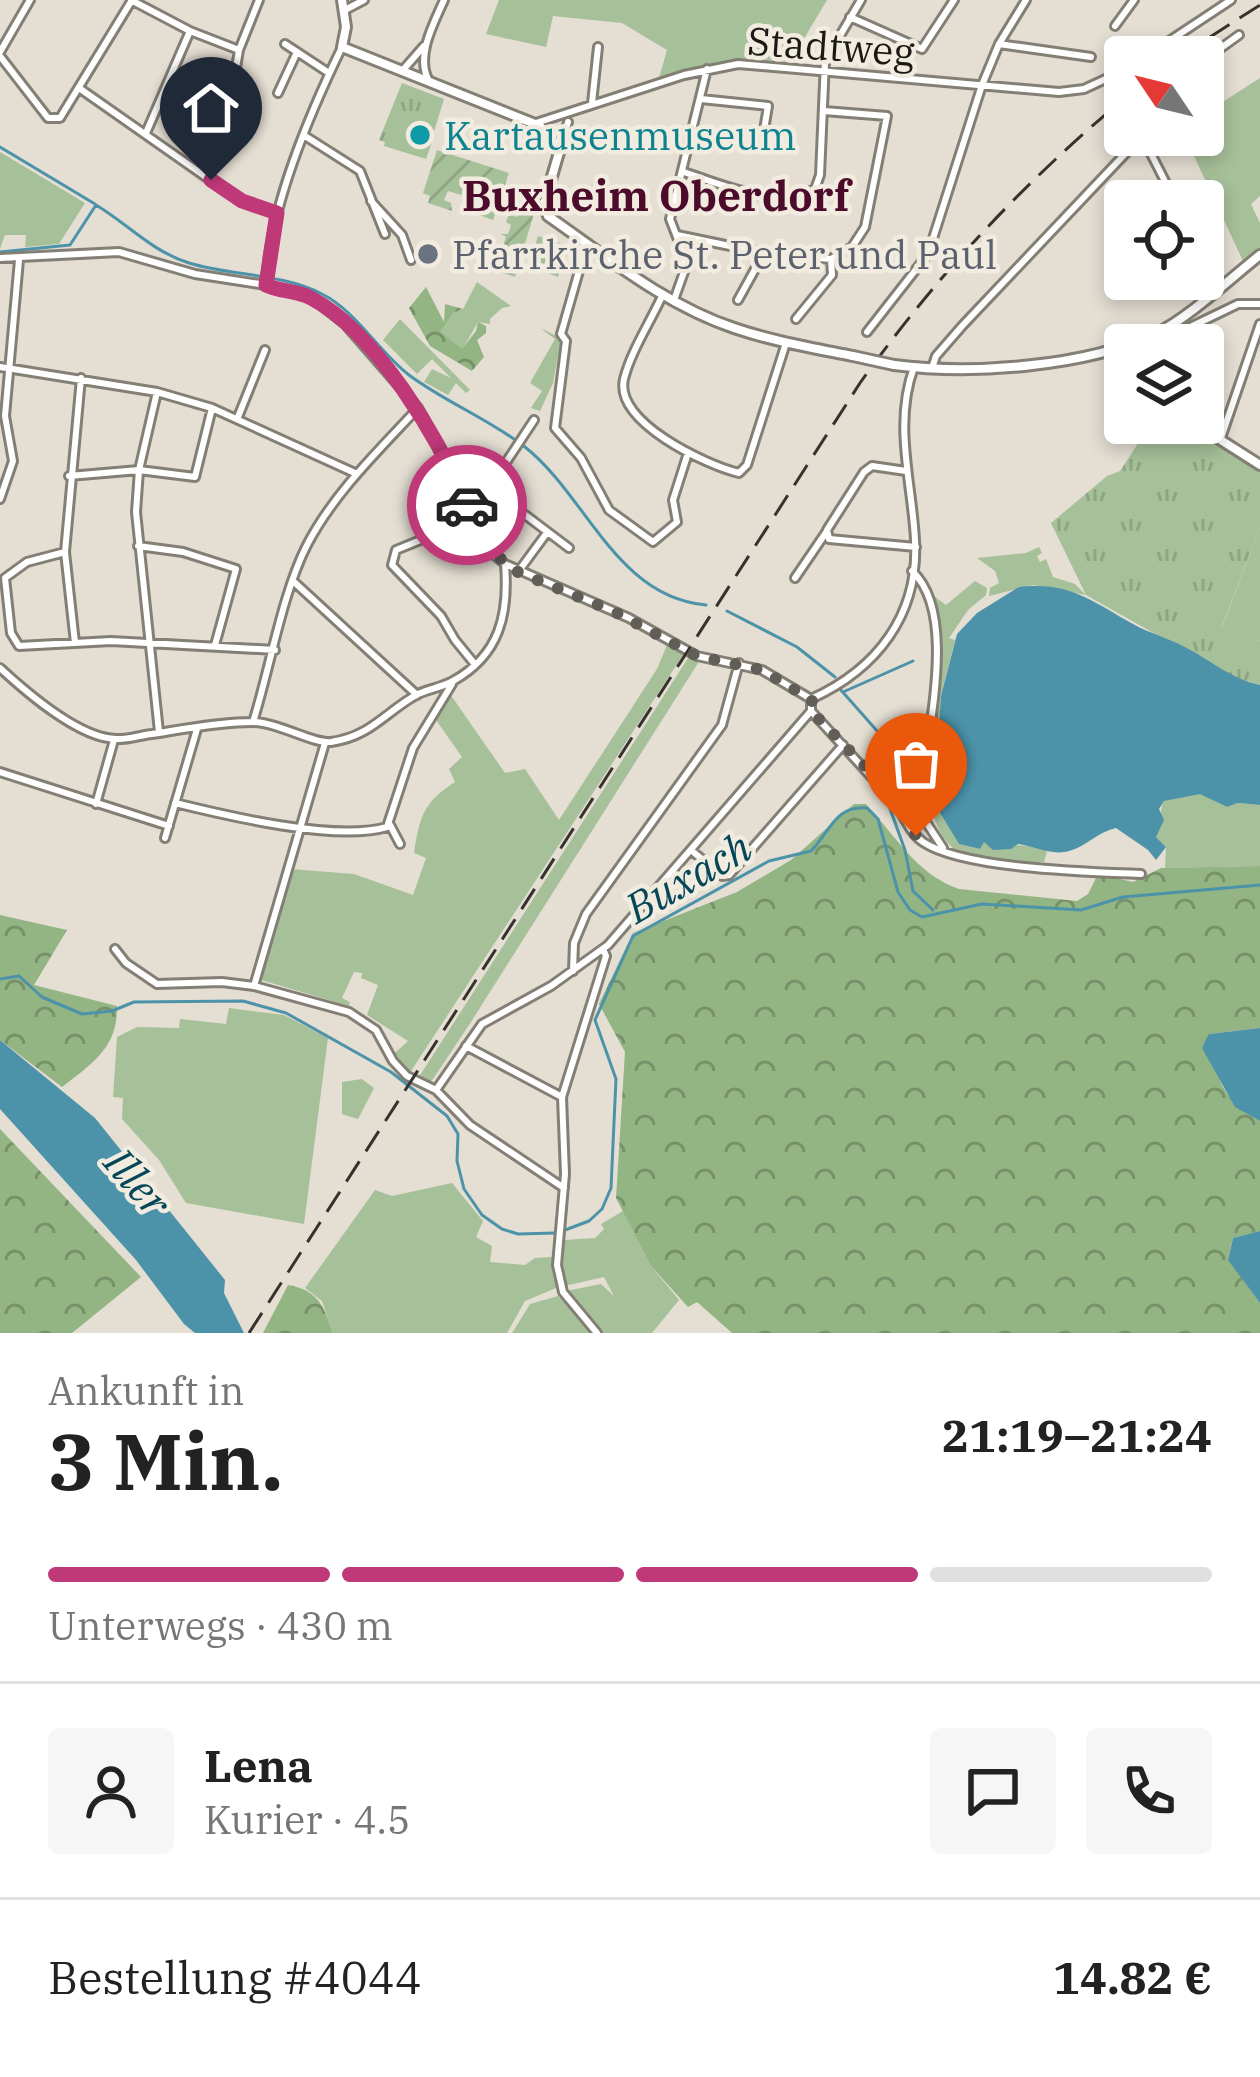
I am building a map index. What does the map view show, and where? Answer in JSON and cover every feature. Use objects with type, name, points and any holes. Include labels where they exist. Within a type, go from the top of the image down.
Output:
[{"type":"street","points":[[30,0],[0,54],[48,118],[59,118],[131,0],[190,32],[239,50]]},
{"type":"street","points":[[209,176],[223,145],[239,50],[259,0]]},
{"type":"street","points":[[266,280],[277,213],[342,47],[343,5],[364,0]]},
{"type":"street","points":[[428,79],[423,69],[428,41],[445,0]]},
{"type":"street","points":[[684,172],[763,194],[790,197],[814,189],[820,175],[826,61],[861,0]]},
{"type":"street","points":[[850,17],[922,49],[954,0]]},
{"type":"street","points":[[866,332],[928,254],[982,85],[999,44],[1026,0]]},
{"type":"street","points":[[1114,26],[1134,0]]},
{"type":"street","points":[[1175,36],[1226,1]]},
{"type":"street","points":[[145,134],[190,32]]},
{"type":"street","points":[[1224,46],[1239,35]]},
{"type":"street","points":[[403,70],[428,41]]},
{"type":"street","points":[[285,44],[329,73]]},
{"type":"street","points":[[999,44],[1091,57]]},
{"type":"street","points":[[592,103],[598,46]]},
{"type":"street","points":[[342,47],[536,122],[560,149]]},
{"type":"street","points":[[278,93],[297,52]]},
{"type":"street","name":"Stadtweg","points":[[536,122],[707,69],[738,64],[1059,92],[1104,81]]},
{"type":"street","points":[[674,301],[685,272],[670,219],[707,69]]},
{"type":"street","points":[[79,88],[236,198],[277,213]]},
{"type":"street","points":[[701,99],[768,106],[764,130]]},
{"type":"street","points":[[677,235],[764,253],[831,259],[852,248],[865,227],[887,116],[824,111]]},
{"type":"street","points":[[568,122],[544,212],[674,301],[732,328],[914,367],[1010,366],[1104,350]]},
{"type":"street","points":[[305,136],[361,171],[385,234]]},
{"type":"street","points":[[932,368],[936,356],[963,325],[1123,156]]},
{"type":"street","points":[[369,199],[402,235],[411,260]]},
{"type":"street","points":[[587,243],[561,334],[566,340],[555,428],[581,458],[609,510],[653,542],[677,522],[673,500],[688,453]]},
{"type":"street","points":[[0,258],[119,251],[195,274],[266,280],[302,294],[330,310],[418,408],[487,548],[505,564],[615,612],[697,656],[773,675],[812,700]]},
{"type":"street","points":[[738,301],[764,253]]},
{"type":"street","points":[[1224,282],[1260,255]]},
{"type":"street","points":[[0,499],[13,461],[4,416],[5,368],[20,259]]},
{"type":"street","points":[[796,319],[832,275],[831,259]]},
{"type":"street","points":[[663,294],[623,390],[634,415],[688,453],[735,472],[747,465],[786,342]]},
{"type":"street","points":[[1172,324],[1202,300]]},
{"type":"street","points":[[1197,324],[1238,304],[1260,304]]},
{"type":"street","points":[[1224,429],[1260,324]]},
{"type":"street","points":[[238,417],[265,350]]},
{"type":"street","points":[[812,700],[857,672],[887,644],[898,625],[916,548],[906,472],[904,405],[914,367]]},
{"type":"street","points":[[5,368],[81,377],[212,408],[357,474]]},
{"type":"street","points":[[75,643],[65,552],[81,377]]},
{"type":"street","points":[[157,392],[139,470],[138,545],[158,732]]},
{"type":"street","points":[[69,476],[139,470],[194,477],[212,408]]},
{"type":"street","points":[[253,722],[308,543],[357,474],[418,408]]},
{"type":"street","points":[[467,506],[488,487],[534,420]]},
{"type":"street","points":[[1224,440],[1260,465]]},
{"type":"street","points":[[795,578],[872,466],[906,472]]},
{"type":"street","points":[[524,514],[569,548]]},
{"type":"street","points":[[472,519],[396,550],[392,565],[442,616],[474,663]]},
{"type":"street","points":[[827,530],[829,539],[916,548]]},
{"type":"street","points":[[518,572],[546,533]]},
{"type":"street","points":[[138,545],[234,567],[237,573],[215,645]]},
{"type":"street","points":[[65,552],[16,566],[5,578],[10,632],[16,645],[148,642],[275,650]]},
{"type":"street","points":[[400,844],[390,825],[413,748],[454,681],[502,628],[507,603],[505,564]]},
{"type":"street","points":[[912,571],[927,592],[937,636],[921,803],[924,819],[943,850]]},
{"type":"street","points":[[293,581],[417,695]]},
{"type":"street","points":[[574,971],[574,943],[586,914],[722,725],[739,663]]},
{"type":"street","points":[[0,668],[81,728],[114,740],[253,722],[285,727],[325,743],[358,735],[417,695],[454,681]]},
{"type":"street","points":[[433,1090],[482,1024],[603,949],[811,711],[812,700]]},
{"type":"street","points":[[811,711],[894,796],[916,836],[943,850],[981,862],[1141,874]]},
{"type":"street","points":[[165,838],[196,729]]},
{"type":"street","points":[[96,803],[114,740]]},
{"type":"street","points":[[254,986],[325,743]]},
{"type":"street","points":[[691,850],[722,876],[729,875],[843,746]]},
{"type":"street","points":[[0,772],[169,826]]},
{"type":"street","points":[[175,803],[299,827],[374,830],[390,825]]},
{"type":"street","points":[[115,949],[126,963],[157,984],[254,986],[360,1018],[380,1034],[402,1072],[564,1188]]},
{"type":"street","points":[[597,1333],[563,1292],[557,1270],[564,1188],[562,1097],[606,956],[603,949]]},
{"type":"street","points":[[466,1046],[562,1097]]},
{"type":"green space","points":[[499,0],[827,0],[790,62],[724,63],[659,78],[667,50],[622,23],[553,16],[546,47],[486,34]]},
{"type":"green space","points":[[1260,78],[1260,196],[1251,204],[1260,223],[1260,249],[1243,261],[1224,220],[1224,180],[1205,180],[1194,156],[1224,156],[1224,101]]},
{"type":"green space","points":[[402,83],[444,99],[432,138],[419,131],[416,137],[432,142],[426,159],[384,146],[379,140]]},
{"type":"green space","points":[[437,150],[509,173],[493,220],[468,211],[475,193],[467,187],[461,195],[448,191],[444,200],[451,203],[452,211],[428,203],[430,196],[423,193]]},
{"type":"green space","points":[[0,152],[85,203],[59,244],[25,247],[26,235],[5,235],[0,249]]},
{"type":"green space","points":[[512,202],[535,210],[515,277],[495,270],[506,237],[501,234],[508,234],[511,225],[506,222],[509,214],[517,217],[520,210]]},
{"type":"green space","points":[[538,236],[567,245],[558,277],[529,266]]},
{"type":"green space","points":[[477,282],[511,306],[502,308],[490,324],[478,322],[462,350],[439,332],[453,313],[463,309]]},
{"type":"green space","points":[[426,287],[444,322],[445,304],[463,309],[453,313],[440,332],[462,349],[478,322],[486,326],[486,333],[477,340],[484,357],[472,371],[430,346],[409,308]]},
{"type":"green space","points":[[400,319],[470,390],[466,393],[456,383],[448,395],[424,382],[432,369],[451,378],[432,359],[417,374],[383,340]]},
{"type":"green space","points":[[540,328],[561,338],[553,383],[540,411],[531,408],[542,391],[530,383],[555,339]]},
{"type":"green space","points":[[1218,444],[1260,470],[1260,528],[1222,626],[1260,641],[1260,685],[1228,675],[1086,595],[1051,523],[1107,476],[1120,471],[1137,445]]},
{"type":"green space","points":[[1260,528],[1260,641],[1222,627]]},
{"type":"green space","points":[[1039,547],[1042,553],[1037,556],[1040,562],[1046,559],[1053,577],[1075,584],[1086,595],[1033,585],[989,596],[990,588],[999,583],[995,571],[977,558],[1026,553]]},
{"type":"green space","points":[[975,581],[987,588],[986,595],[968,610],[949,638],[955,640],[941,696],[934,801],[959,844],[980,849],[983,842],[1038,847],[1047,852],[1044,862],[970,857],[944,838],[934,816],[930,759],[941,649],[931,594],[946,605]]},
{"type":"green space","points":[[667,645],[685,652],[409,1074],[395,1053],[408,1041],[367,1015],[378,985],[361,978],[362,973],[354,972],[342,998],[349,1006],[261,980],[290,869],[354,874],[413,895],[426,858],[414,853],[421,819],[436,796],[455,782],[449,769],[462,757],[434,717],[450,694],[505,773],[525,769],[559,820],[657,669]]},
{"type":"green space","points":[[690,655],[700,660],[471,1022],[433,1079],[427,1085],[417,1080]]},
{"type":"green space","points":[[1200,793],[1227,807],[1260,805],[1260,866],[1165,868],[1166,847],[1156,837],[1163,801]]},
{"type":"green space","points":[[854,804],[866,804],[919,864],[959,889],[1077,901],[1088,894],[1098,874],[1133,882],[1161,868],[1260,866],[1260,1028],[1209,1034],[1222,1085],[1236,1104],[1260,1121],[1260,1231],[1233,1238],[1228,1259],[1260,1303],[1260,1333],[732,1333],[697,1302],[688,1307],[651,1266],[616,1198],[625,1052],[599,1004],[633,933],[737,892],[791,860]]},
{"type":"green space","points":[[0,915],[67,930],[34,985],[117,1006],[108,1043],[62,1087],[0,1040]]},
{"type":"green space","points":[[229,1008],[284,1015],[328,1038],[304,1224],[186,1203],[159,1160],[122,1119],[123,1098],[113,1097],[117,1037],[137,1027],[179,1028],[180,1019],[226,1024]]},
{"type":"green space","points":[[362,1079],[374,1088],[358,1119],[342,1114],[342,1082]]},
{"type":"green space","points":[[0,1129],[141,1277],[72,1333],[0,1333]]},
{"type":"green space","points":[[452,1183],[483,1221],[476,1237],[492,1246],[490,1262],[525,1265],[535,1258],[553,1257],[556,1288],[525,1301],[507,1333],[333,1333],[322,1301],[305,1288],[375,1190],[392,1196]]},
{"type":"green space","points":[[623,1211],[651,1266],[679,1300],[652,1333],[602,1333],[566,1291],[601,1284],[614,1296],[604,1277],[564,1286],[559,1264],[564,1240],[595,1238],[604,1229],[601,1224]]},
{"type":"green space","points":[[288,1285],[318,1301],[333,1333],[263,1333]]},
{"type":"green space","points":[[558,1296],[593,1333],[512,1333],[530,1304]]},
{"type":"water","points":[[1019,587],[1052,587],[1079,595],[1260,685],[1260,805],[1227,807],[1200,794],[1164,801],[1159,809],[1164,820],[1156,837],[1166,847],[1156,860],[1116,828],[1063,852],[1018,844],[993,850],[984,842],[980,849],[959,844],[933,801],[941,696],[957,634],[977,613]]},
{"type":"water","points":[[1260,1028],[1260,1121],[1235,1107],[1202,1048],[1209,1034]]},
{"type":"water","name":"Iller","points":[[0,1040],[95,1118],[225,1280],[224,1293],[244,1333],[195,1333],[184,1324],[136,1260],[0,1109]]},
{"type":"water","points":[[1260,1231],[1260,1303],[1228,1260],[1233,1238]]},
{"type":"waterway","points":[[0,147],[95,204]]},
{"type":"waterway","points":[[0,252],[70,245],[96,205],[175,258],[290,282],[322,294],[346,310],[409,375],[525,447],[648,584],[675,598],[706,605]]},
{"type":"waterway","points":[[727,611],[797,647],[835,677]]},
{"type":"waterway","points":[[843,692],[913,661]]},
{"type":"waterway","points":[[840,689],[894,750],[895,764],[884,784]]},
{"type":"waterway","points":[[885,795],[905,850],[913,891],[933,910]]},
{"type":"waterway","name":"Buxach","points":[[565,1230],[589,1221],[602,1209],[611,1188],[616,1079],[595,1020],[633,936],[769,861],[811,851],[847,811],[867,808],[878,819],[898,892],[910,910],[922,917],[982,904],[1081,910],[1123,897],[1260,885]]},
{"type":"waterway","name":"Buxach","points":[[0,979],[19,976],[42,997],[82,1014],[112,1011],[134,1002],[243,1001],[286,1013],[391,1072],[447,1116],[458,1134],[457,1161],[464,1189],[482,1215],[518,1234],[556,1233]]},
{"type":"railway","points":[[1212,36],[1260,5]]},
{"type":"railway","points":[[249,1333],[860,383],[983,232],[1104,116]]},
{"type":"way so far","points":[[467,505],[487,548],[518,572],[615,612],[697,656],[762,670],[812,700],[811,711],[878,784],[890,791],[916,836]]},
{"type":"place","name":"Kartausenmuseum","points":[[420,135]]},
{"type":"place","name":"Pfarrkirche St. Peter und Paul","points":[[428,254]]},
{"type":"district","name":"Buxheim Oberdorf","points":[[656,195]]},
{"type":"route","points":[[211,180],[242,201],[277,213],[266,285],[312,298],[361,340],[418,408],[467,505]]}]
